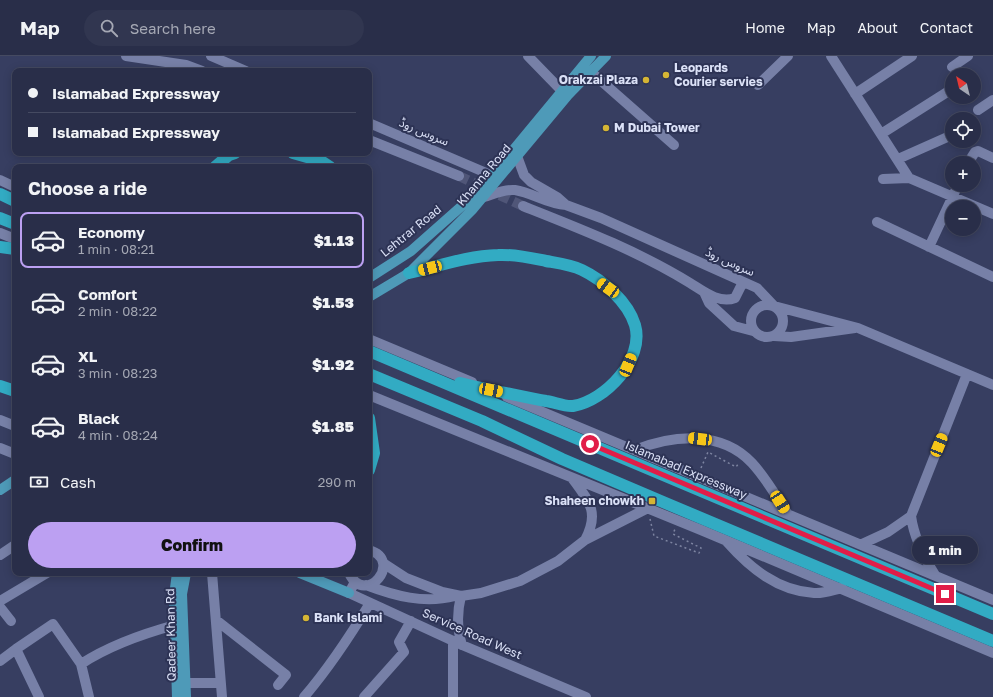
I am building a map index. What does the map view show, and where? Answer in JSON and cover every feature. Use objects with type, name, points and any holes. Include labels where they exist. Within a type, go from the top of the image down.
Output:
[{"type":"highway","points":[[218,164],[228,156]]},
{"type":"highway","points":[[304,156],[321,161],[326,164]]},
{"type":"highway","points":[[0,194],[12,200]]},
{"type":"highway","points":[[0,218],[12,223]]},
{"type":"highway","points":[[0,247],[12,249]]},
{"type":"highway","points":[[410,273],[480,256],[518,256],[581,269],[608,288],[625,305],[635,326],[636,340],[634,352],[628,365],[616,382],[598,396],[572,406],[431,377]]},
{"type":"highway","name":"Islamabad Expressway","points":[[372,352],[993,614]]},
{"type":"highway","points":[[372,375],[482,421],[562,459],[993,641]]},
{"type":"highway","points":[[0,386],[12,390]]},
{"type":"highway","points":[[372,439],[374,453],[372,460]]},
{"type":"main road","name":"Lehtrar Road","points":[[372,276],[412,251],[465,204],[591,56]]},
{"type":"main road","name":"Khanna Road","points":[[372,295],[410,273],[484,197],[568,95],[606,56]]},
{"type":"main road","points":[[0,490],[12,482]]},
{"type":"main road","name":"Qadeer Khan Rd","points":[[177,576],[174,596],[177,697]]},
{"type":"main road","name":"Qadeer Khan Rd","points":[[185,576],[182,594],[186,697]]},
{"type":"main road","points":[[307,576],[349,593]]},
{"type":"street","points":[[211,56],[239,68]]},
{"type":"street","points":[[528,56],[561,90]]},
{"type":"street","points":[[758,85],[788,56]]},
{"type":"street","points":[[831,56],[898,159],[908,178]]},
{"type":"street","points":[[856,94],[912,56]]},
{"type":"street","points":[[952,67],[968,56]]},
{"type":"street","points":[[132,57],[186,65],[194,68]]},
{"type":"street","points":[[591,72],[674,145]]},
{"type":"street","points":[[881,134],[945,93]]},
{"type":"street","points":[[978,110],[993,100]]},
{"type":"street","name":"سروس روڈ","points":[[372,124],[491,175]]},
{"type":"street","points":[[898,159],[945,138]]},
{"type":"street","points":[[372,141],[459,176]]},
{"type":"street","points":[[972,156],[975,152],[978,151],[993,158]]},
{"type":"street","name":"سروس روڈ","points":[[517,156],[520,168],[527,179],[566,205],[601,218],[757,288],[774,306]]},
{"type":"street","points":[[883,179],[908,178],[993,214]]},
{"type":"street","points":[[0,180],[12,186]]},
{"type":"street","points":[[484,197],[514,190],[553,204],[566,205]]},
{"type":"street","points":[[929,247],[954,192]]},
{"type":"street","points":[[523,206],[621,245],[666,268],[704,292],[721,300],[735,298],[743,282]]},
{"type":"street","points":[[877,222],[993,276]]},
{"type":"street","points":[[0,232],[12,238]]},
{"type":"street","points":[[704,292],[708,303],[734,326],[753,331],[759,336],[767,338],[780,332],[783,325],[783,317],[780,310],[774,306]]},
{"type":"street","points":[[753,331],[751,317],[754,311],[760,306],[774,306],[858,328],[993,385]]},
{"type":"street","points":[[774,336],[791,337],[858,328]]},
{"type":"street","points":[[372,340],[993,600]]},
{"type":"street","points":[[935,575],[918,546],[913,531],[911,516],[967,374]]},
{"type":"street","points":[[372,396],[648,508],[993,652]]},
{"type":"street","points":[[0,420],[12,425]]},
{"type":"street","points":[[635,450],[667,440],[687,437],[724,444],[737,450],[751,462],[765,478],[787,513]]},
{"type":"street","points":[[0,448],[12,453]]},
{"type":"street","points":[[571,477],[592,507],[591,530],[585,540]]},
{"type":"street","points":[[351,576],[355,582],[407,597],[432,600],[458,599],[520,581],[558,561],[585,540],[648,508]]},
{"type":"street","points":[[862,544],[888,532],[911,516]]},
{"type":"street","points":[[725,540],[742,559],[765,577],[788,589],[816,593],[842,588]]},
{"type":"street","points":[[0,555],[12,547]]},
{"type":"street","points":[[372,552],[377,554],[383,563],[406,578],[458,599]]},
{"type":"street","points":[[366,585],[371,584],[380,578],[383,563]]},
{"type":"street","points":[[0,601],[41,576]]},
{"type":"street","points":[[212,576],[222,697]]},
{"type":"street","points":[[349,593],[355,582]]},
{"type":"street","name":"Service Road West","points":[[349,593],[411,621],[458,639],[570,694],[586,697]]},
{"type":"street","points":[[453,697],[458,639],[458,599]]},
{"type":"street","points":[[304,697],[324,674],[345,644],[370,603]]},
{"type":"street","points":[[0,607],[11,620]]},
{"type":"street","points":[[216,620],[286,675],[278,685]]},
{"type":"street","points":[[364,697],[404,652],[399,642],[411,621]]},
{"type":"street","points":[[0,660],[53,624],[81,664],[89,697]]},
{"type":"street","points":[[81,664],[96,654],[144,633],[175,625]]},
{"type":"street","points":[[16,650],[39,697]]},
{"type":"street","points":[[185,683],[221,683]]},
{"type":"path","points":[[708,452],[736,467],[739,462]]},
{"type":"path","points":[[648,508],[654,536],[699,553],[701,548],[673,534]]},
{"type":"tunnel","points":[[459,176],[523,206]]},
{"type":"place","name":"Leopards Courier servies","points":[[666,75]]},
{"type":"place","name":"Orakzai Plaza","points":[[646,80]]},
{"type":"place","name":"M Dubai Tower","points":[[606,128]]},
{"type":"place","name":"Shaheen chowkh","points":[[652,501]]},
{"type":"place","name":"Bank Islami","points":[[306,618]]},
{"type":"route","points":[[590,444],[945,594]]}]
